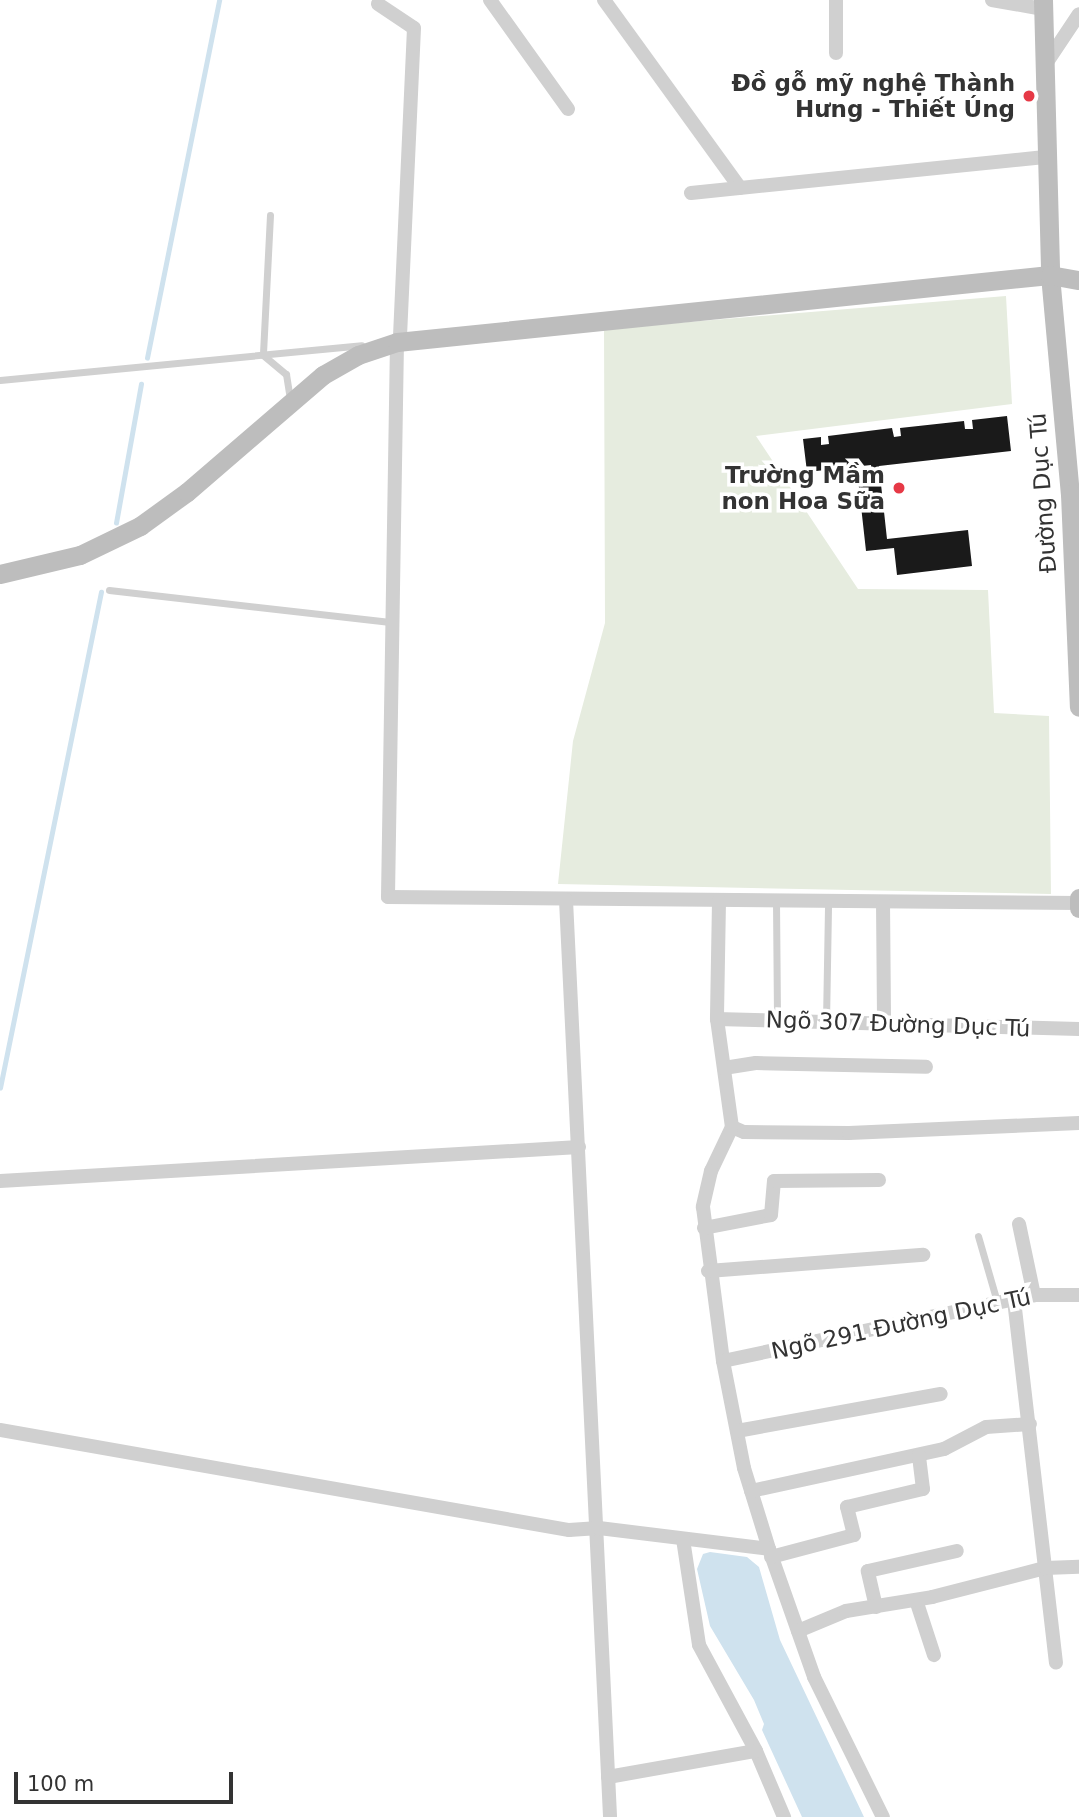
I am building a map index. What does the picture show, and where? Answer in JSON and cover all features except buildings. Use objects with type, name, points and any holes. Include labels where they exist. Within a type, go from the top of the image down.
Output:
[{"type":"street","points":[[490,0],[568,109]]},
{"type":"street","points":[[604,0],[740,188]]},
{"type":"street","points":[[836,0],[836,53]]},
{"type":"street","points":[[992,0],[1043,4]]},
{"type":"street","points":[[378,4],[414,28],[398,342],[390,622],[388,897],[776,902],[1079,900],[1079,908]]},
{"type":"street","name":"Đường Dục Tú","points":[[1043,4],[1050,275],[1074,495],[1079,707]]},
{"type":"street","points":[[1045,65],[1079,14]]},
{"type":"street","points":[[691,193],[1047,157]]},
{"type":"street","points":[[0,574],[80,555],[140,526],[187,492],[290,402],[358,355],[398,342],[1050,275],[1079,281]]},
{"type":"street","points":[[566,900],[599,1528],[610,1817]]},
{"type":"street","points":[[719,901],[717,1019],[732,1127],[711,1171],[703,1207],[708,1271],[723,1361],[751,1491],[770,1553],[814,1677],[883,1817]]},
{"type":"street","points":[[883,902],[884,1023]]},
{"type":"street","name":"Ngõ 307 Đường Dục Tú","points":[[717,1019],[1079,1029]]},
{"type":"street","points":[[724,1068],[768,1063],[926,1067]]},
{"type":"street","points":[[732,1127],[744,1132],[849,1133],[1079,1123]]},
{"type":"street","points":[[0,1181],[579,1147]]},
{"type":"street","points":[[704,1228],[771,1214],[774,1181],[879,1180]]},
{"type":"street","points":[[1019,1224],[1034,1295]]},
{"type":"street","points":[[708,1271],[923,1255]]},
{"type":"street","name":"Ngõ 291 Đường Dục Tú","points":[[723,1361],[1034,1295],[1079,1294]]},
{"type":"street","points":[[1014,1300],[1056,1663]]},
{"type":"street","points":[[737,1431],[941,1394]]},
{"type":"street","points":[[751,1491],[919,1455],[964,1441],[986,1427],[1030,1424]]},
{"type":"street","points":[[0,1430],[569,1530],[599,1528],[770,1553],[854,1535],[847,1507],[923,1489],[919,1455]]},
{"type":"street","points":[[683,1539],[698,1645],[756,1751],[784,1817]]},
{"type":"street","points":[[876,1607],[868,1571],[957,1551]]},
{"type":"street","points":[[798,1631],[846,1611],[916,1600],[1045,1568],[1079,1567]]},
{"type":"street","points":[[916,1600],[934,1655]]},
{"type":"street","points":[[608,1777],[756,1751]]},
{"type":"lane","points":[[263,355],[270,215]]},
{"type":"lane","points":[[0,380],[398,342]]},
{"type":"lane","points":[[263,355],[286,374],[292,388],[290,402]]},
{"type":"lane","points":[[109,590],[390,622]]},
{"type":"lane","points":[[776,902],[777,1020]]},
{"type":"lane","points":[[827,1022],[828,902]]},
{"type":"lane","points":[[978,1236],[998,1303]]},
{"type":"shaded area","points":[[1006,296],[1012,404],[756,436],[858,589],[988,590],[994,713],[1049,716],[1051,894],[558,884],[573,741],[605,623],[604,329]]},
{"type":"water","points":[[710,1552],[747,1557],[759,1567],[780,1640],[864,1817],[802,1817],[762,1730],[764,1724],[754,1700],[710,1626],[697,1569],[703,1554]]},
{"type":"waterway","points":[[147,358],[219,0]]},
{"type":"waterway","points":[[116,523],[141,384]]},
{"type":"waterway","points":[[0,1088],[101,592]]},
{"type":"place","name":"Đồ gỗ mỹ nghệ Thành Hưng - Thiết Úng","points":[[1029,96]]},
{"type":"place","name":"Trường Mầm non Hoa Sữa","points":[[899,488]]}]
